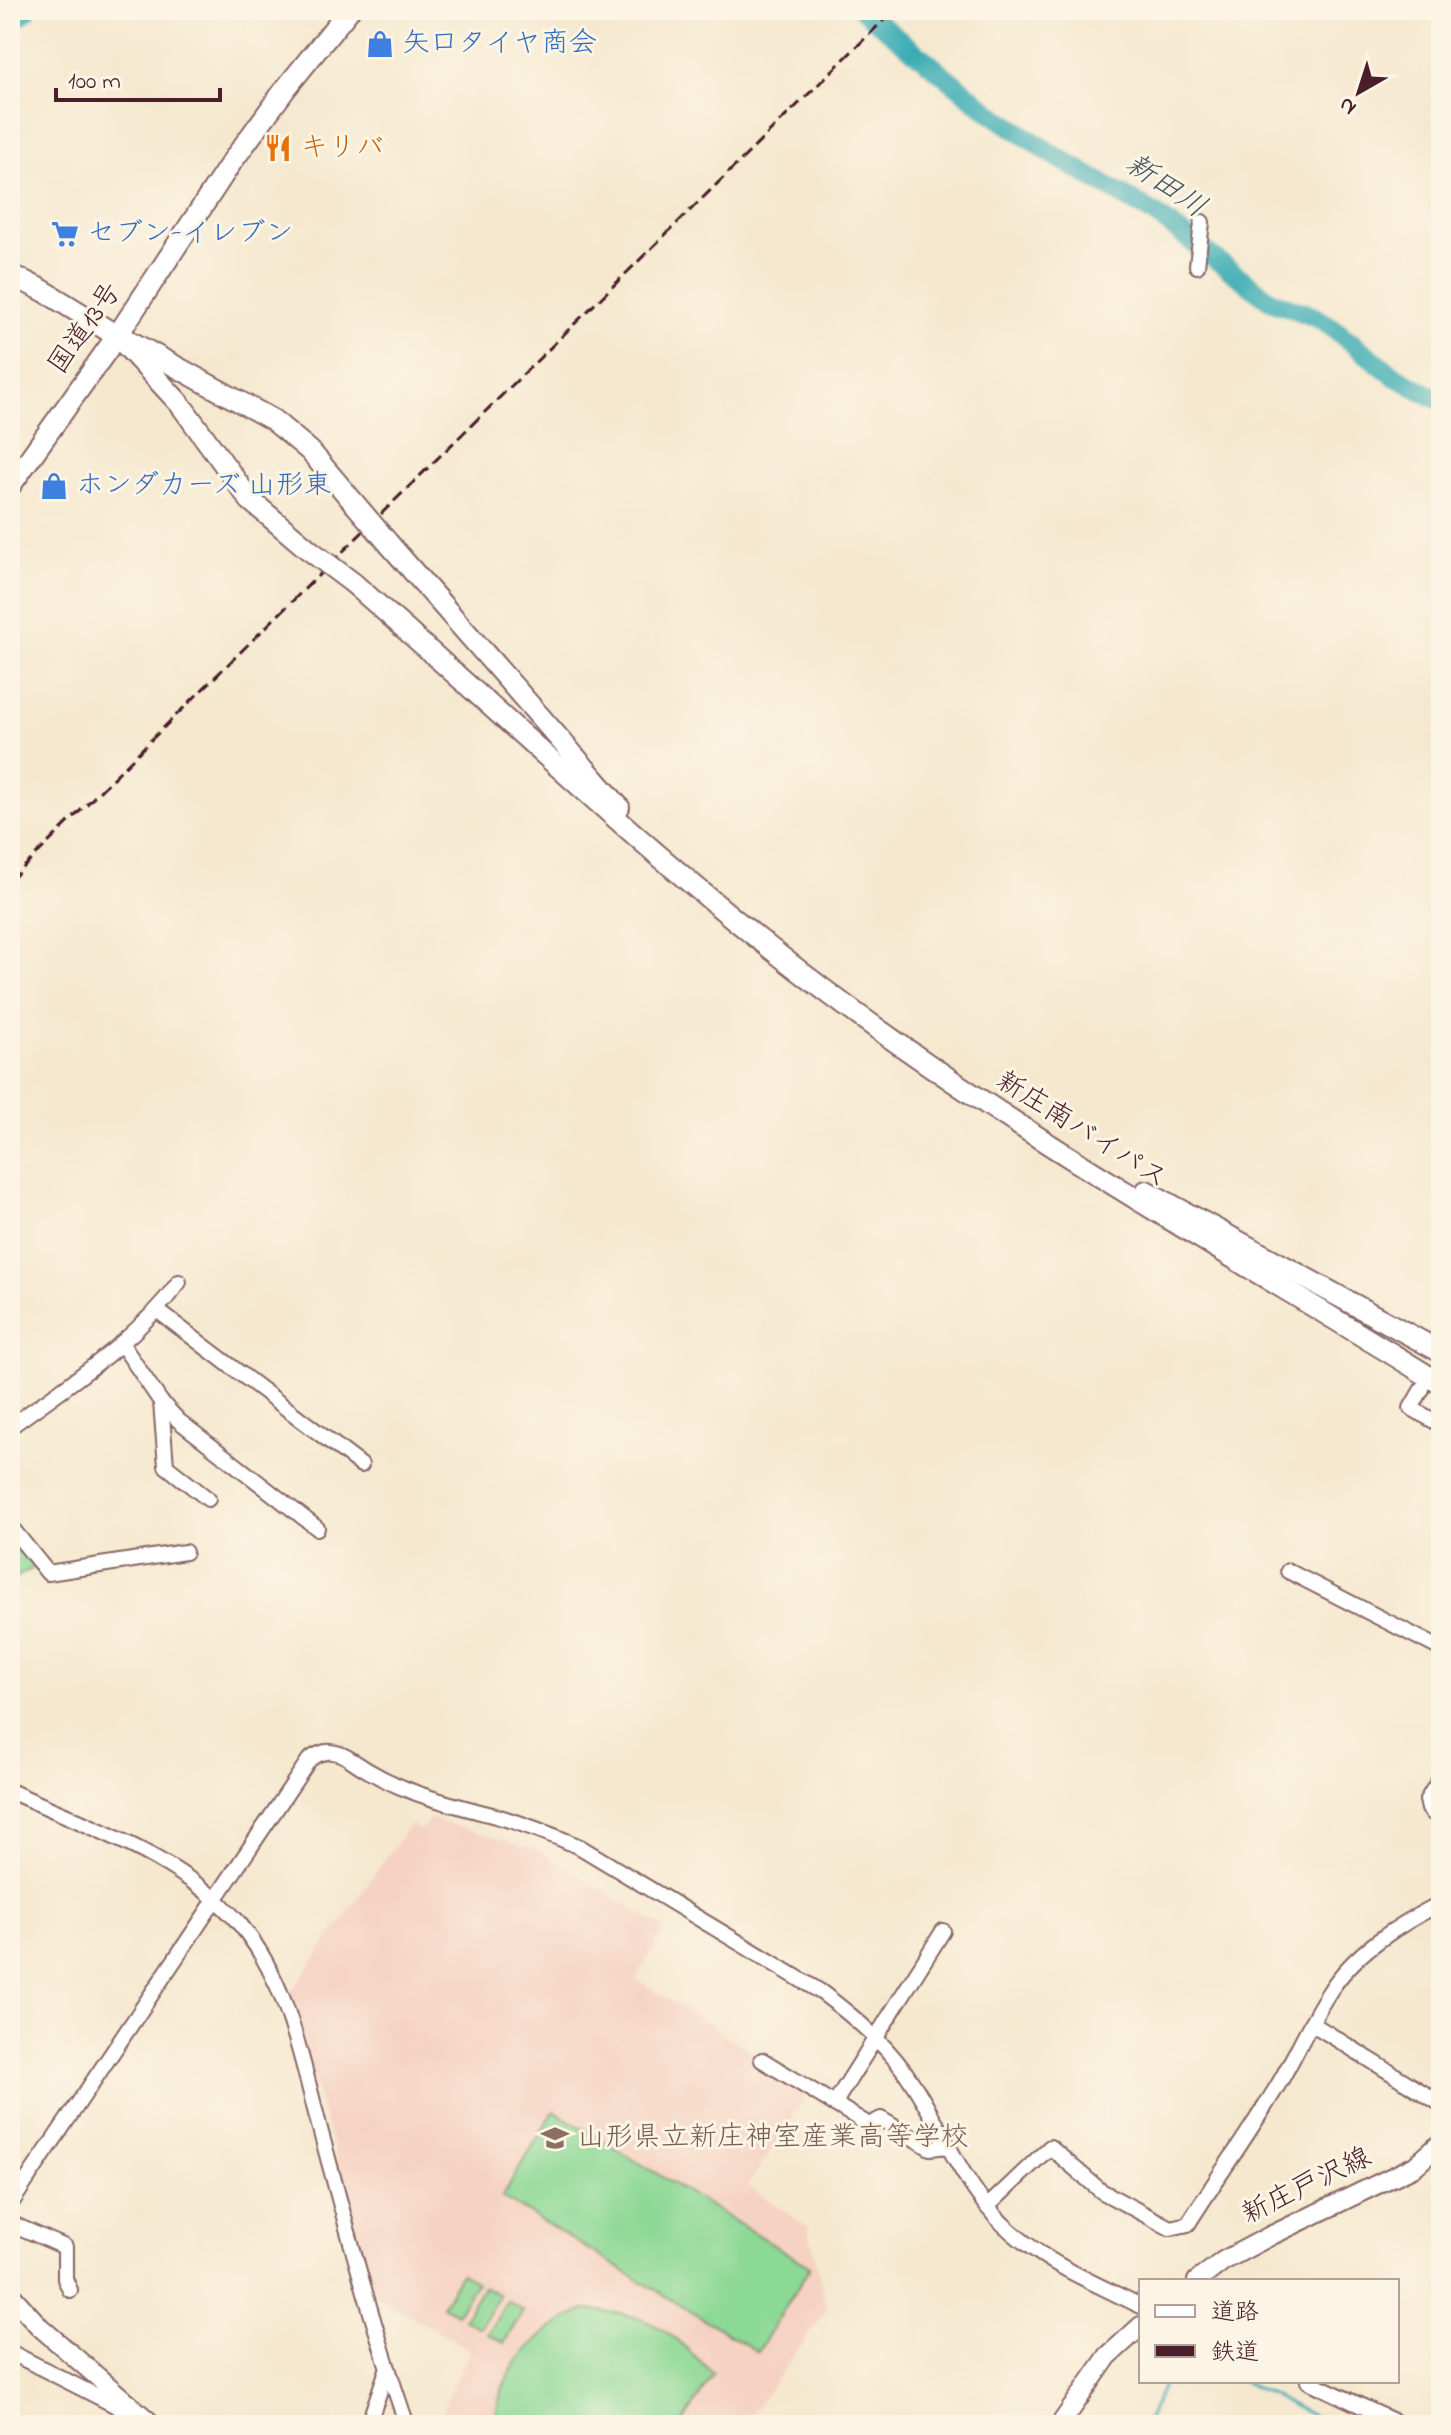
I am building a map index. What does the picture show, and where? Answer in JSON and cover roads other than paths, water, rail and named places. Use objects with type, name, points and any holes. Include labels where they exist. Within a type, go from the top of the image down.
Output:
[{"type":"highway","name":"国道13号","points":[[10,486],[117,336],[231,163],[349,10]]},
{"type":"highway","points":[[10,274],[117,336],[172,394],[250,500],[353,583],[598,803],[711,897]]},
{"type":"highway","points":[[117,336],[133,341],[273,420],[310,451],[608,795],[711,897]]},
{"type":"highway","name":"新庄南バイパス","points":[[711,897],[877,1023],[1039,1136]]},
{"type":"highway","points":[[1039,1136],[1268,1278],[1435,1390]]},
{"type":"highway","points":[[1039,1136],[1441,1352]]},
{"type":"highway","points":[[1039,1136],[1201,1247],[1435,1390]]},
{"type":"main road","name":"新庄戸沢線","points":[[1200,2279],[1223,2261],[1270,2236],[1415,2166],[1441,2143]]},
{"type":"main road","points":[[10,2294],[40,2327],[150,2423]]},
{"type":"main road","points":[[1060,2425],[1108,2356],[1139,2328]]},
{"type":"street","points":[[1197,266],[1202,222]]},
{"type":"street","points":[[10,1427],[121,1343],[158,1311],[179,1282]]},
{"type":"street","points":[[158,1311],[361,1465]]},
{"type":"street","points":[[121,1343],[161,1402],[179,1421],[317,1528]]},
{"type":"street","points":[[1435,1390],[1411,1408],[1441,1425]]},
{"type":"street","points":[[161,1402],[166,1466],[208,1499]]},
{"type":"street","points":[[10,1526],[48,1573],[185,1552]]},
{"type":"street","points":[[1288,1571],[1441,1649]]},
{"type":"street","points":[[10,2205],[309,1760],[329,1750],[346,1756],[371,1773],[414,1794],[541,1830],[580,1847],[821,1992],[856,2017],[893,2055],[988,2206],[1034,2251],[1139,2305]]},
{"type":"street","points":[[1441,1777],[1427,1800],[1429,1809],[1441,1821]]},
{"type":"street","points":[[10,1791],[110,1835],[169,1866],[239,1923],[280,1989],[301,2051],[387,2370],[407,2425]]},
{"type":"street","points":[[988,2206],[1050,2147],[1101,2191],[1170,2228],[1188,2224],[1280,2080],[1329,1992],[1362,1954],[1407,1920],[1438,1908]]},
{"type":"street","points":[[834,2104],[943,1931]]},
{"type":"street","points":[[1311,2023],[1441,2104]]},
{"type":"street","points":[[762,2060],[869,2125],[881,2119],[930,2148],[948,2146]]},
{"type":"street","points":[[10,2223],[65,2247],[65,2279],[70,2290]]},
{"type":"street","points":[[10,2352],[150,2423]]},
{"type":"street","points":[[368,2425],[387,2370]]},
{"type":"street","points":[[1312,2383],[1402,2425]]},
{"type":"waterway","name":"新田川","points":[[10,24],[27,10]]},
{"type":"waterway","name":"新田川","points":[[863,10],[991,113],[1055,156],[1155,214],[1270,300],[1315,317],[1396,377],[1441,401]]},
{"type":"waterway","points":[[1145,2425],[1164,2383]]},
{"type":"waterway","points":[[1246,2383],[1332,2425]]},
{"type":"railway","points":[[10,881],[894,10]]},
{"type":"place","name":"矢口タイヤ商会","points":[[380,44]]},
{"type":"place","name":"キリバ","points":[[278,148]]},
{"type":"place","name":"セブン-イレブン","points":[[65,234]]},
{"type":"place","name":"ホンダカーズ 山形東","points":[[54,486]]},
{"type":"place","name":"山形県立新庄神室産業高等学校","points":[[555,2138]]}]
